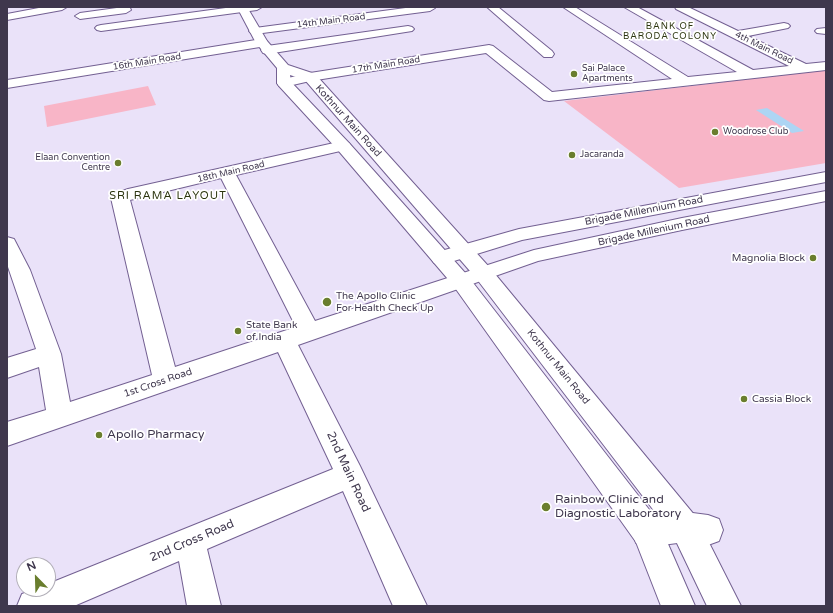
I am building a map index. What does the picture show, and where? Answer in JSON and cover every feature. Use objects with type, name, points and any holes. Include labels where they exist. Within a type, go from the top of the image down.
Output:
[{"type":"street","points":[[7,17],[62,7]]},
{"type":"street","points":[[101,28],[257,7]]},
{"type":"street","points":[[492,7],[548,54]]},
{"type":"street","points":[[568,7],[686,82],[826,66]]},
{"type":"street","points":[[629,7],[752,75]]},
{"type":"street","name":"4th Main Road","points":[[680,7],[806,69]]},
{"type":"street","points":[[80,16],[138,8]]},
{"type":"street","points":[[242,8],[255,33],[283,75]]},
{"type":"street","name":"14th Main Road","points":[[255,33],[430,8]]},
{"type":"street","points":[[737,35],[784,26]]},
{"type":"street","points":[[99,57],[255,33],[408,29]]},
{"type":"street","name":"16th Main Road","points":[[7,84],[255,33]]},
{"type":"street","name":"17th Main Road","points":[[310,77],[489,49],[549,97],[686,82]]},
{"type":"street","name":"Kothnur Main Road","points":[[283,75],[310,77],[463,250],[471,277],[648,532],[678,606]]},
{"type":"street","name":"Kothnur Main Road","points":[[283,75],[441,258],[471,277],[697,529],[724,606]]},
{"type":"street","name":"18th Main Road","points":[[166,380],[120,198],[128,194],[343,146]]},
{"type":"street","points":[[227,173],[297,336]]},
{"type":"street","name":"Brigade Millennium Road","points":[[441,258],[463,250],[519,235],[826,177]]},
{"type":"street","name":"Brigade Millenium Road","points":[[471,277],[534,256],[682,224],[826,196]]},
{"type":"street","points":[[7,243],[20,270],[49,354],[53,385],[60,416]]},
{"type":"street","name":"1st Cross Road","points":[[7,434],[471,277]]},
{"type":"street","name":"2nd Main Road","points":[[297,336],[350,475],[410,606]]},
{"type":"street","points":[[7,368],[49,354]]},
{"type":"street","name":"2nd Cross Road","points":[[34,606],[350,475]]},
{"type":"street","points":[[648,532],[697,529]]},
{"type":"street","points":[[190,541],[204,606]]},
{"type":"shaded area","name":"Woodrose Club","points":[[826,70],[826,163],[679,188],[564,101]]},
{"type":"shaded area","points":[[148,86],[156,105],[47,127],[44,106]]},
{"type":"water","name":"Woodrose Club","points":[[767,108],[804,131],[792,133],[756,110]]},
{"type":"place","name":"Sai Palace Apartments","points":[[574,74]]},
{"type":"place","name":"Woodrose Club","points":[[715,132]]},
{"type":"place","name":"Jacaranda","points":[[572,155]]},
{"type":"place","name":"Elaan Convention Centre","points":[[118,163]]},
{"type":"place","name":"Magnolia Block","points":[[813,258]]},
{"type":"place","name":"The Apollo Clinic For Health Check Up","points":[[327,302]]},
{"type":"place","name":"State Bank of India","points":[[238,331]]},
{"type":"place","name":"Cassia Block","points":[[744,399]]},
{"type":"place","name":"Apollo Pharmacy","points":[[99,435]]},
{"type":"place","name":"Rainbow Clinic and Diagnostic Laboratory","points":[[546,507]]},
{"type":"district","name":"BANK OF BARODA COLONY","points":[[670,32]]},
{"type":"district","name":"SRI RAMA LAYOUT","points":[[168,196]]}]
